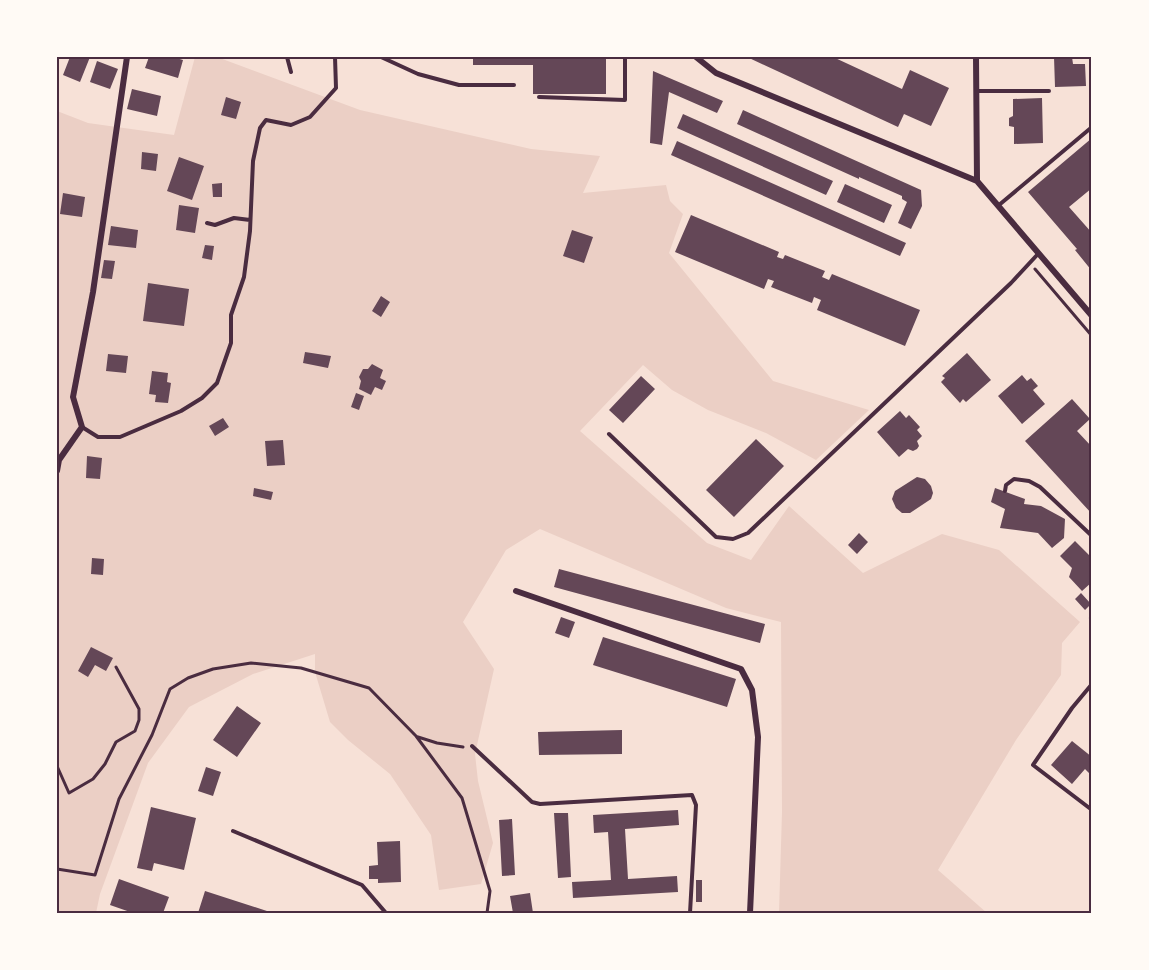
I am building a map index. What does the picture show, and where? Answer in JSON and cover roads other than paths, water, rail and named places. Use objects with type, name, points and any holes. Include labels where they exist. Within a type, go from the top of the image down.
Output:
[{"type":"street","points":[[57,471],[59,460],[82,427],[73,397],[93,292],[127,57]]},
{"type":"street","points":[[696,57],[716,73],[977,181],[1092,316]]},
{"type":"street","points":[[976,57],[977,181]]},
{"type":"street","points":[[516,591],[741,669],[752,690],[758,737],[750,913]]},
{"type":"lane","points":[[287,57],[291,72]]},
{"type":"lane","points":[[82,427],[98,437],[120,437],[181,411],[202,398],[217,384],[231,342],[231,315],[244,277],[253,160],[260,128],[266,120],[291,125],[310,117],[336,88],[335,57]]},
{"type":"lane","points":[[381,57],[418,74],[459,85],[514,85]]},
{"type":"lane","points":[[539,97],[625,100],[625,57]]},
{"type":"lane","points":[[976,91],[1049,91]]},
{"type":"lane","points":[[999,206],[1092,127]]},
{"type":"lane","points":[[207,223],[215,225],[234,218],[250,219]]},
{"type":"lane","points":[[609,434],[716,537],[733,539],[748,533],[1039,254]]},
{"type":"lane","points":[[1005,491],[1006,486],[1014,479],[1029,481],[1040,487],[1092,536]]},
{"type":"lane","points":[[1092,684],[1072,708],[1033,765],[1092,810]]},
{"type":"lane","points":[[472,746],[532,802],[540,804],[692,795],[696,805],[690,913]]},
{"type":"lane","points":[[233,831],[362,885],[386,913]]}]
